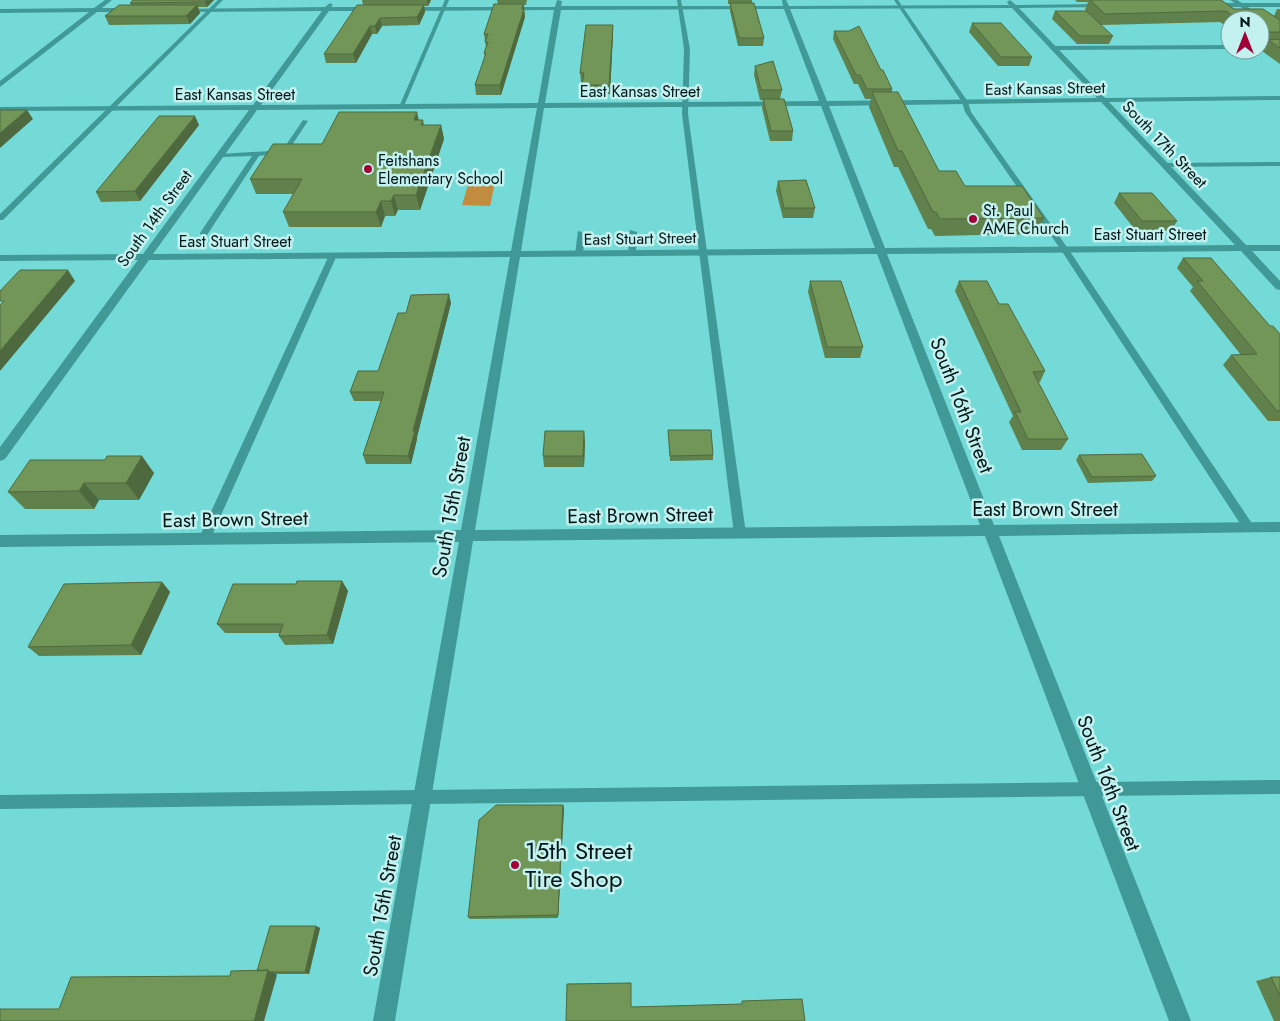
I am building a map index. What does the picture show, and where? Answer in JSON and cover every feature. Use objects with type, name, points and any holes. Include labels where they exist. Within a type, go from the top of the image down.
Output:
[{"type":"street","points":[[0,85],[109,0]]},
{"type":"street","name":"South 14th Street","points":[[0,456],[334,0]]},
{"type":"street","points":[[1233,0],[1280,31]]},
{"type":"street","points":[[403,9],[558,4],[1010,3],[1107,6]]},
{"type":"street","name":"South 17th Street","points":[[1010,3],[1280,287]]},
{"type":"street","name":"South 15th Street","points":[[384,1021],[558,4]]},
{"type":"street","name":"South 16th Street","points":[[785,4],[1180,1021]]},
{"type":"street","points":[[1207,5],[1280,5]]},
{"type":"street","points":[[174,10],[383,9]]},
{"type":"street","points":[[0,11],[135,10]]},
{"type":"street","name":"East Kansas Street","points":[[0,109],[823,104],[1280,98]]},
{"type":"street","name":"East Stuart Street","points":[[0,258],[1280,248]]},
{"type":"street","name":"East Brown Street","points":[[0,541],[1280,528]]},
{"type":"lane","points":[[0,218],[221,0]]},
{"type":"lane","points":[[401,106],[447,0]]},
{"type":"lane","points":[[898,3],[965,102],[968,112],[1065,250],[1250,528]]},
{"type":"lane","points":[[680,4],[687,49],[686,105],[684,114],[740,534]]},
{"type":"lane","points":[[1053,48],[1220,47]]},
{"type":"lane","points":[[221,155],[286,150],[305,121]]},
{"type":"lane","points":[[204,233],[257,153]]},
{"type":"lane","points":[[1164,165],[1280,164]]},
{"type":"lane","points":[[579,254],[581,232]]},
{"type":"lane","points":[[632,253],[633,232]]},
{"type":"lane","points":[[204,540],[333,255]]},
{"type":"lane","points":[[0,802],[1280,786]]},
{"type":"shaded area","points":[[470,178],[496,178],[490,206],[462,205]]},
{"type":"building","points":[[133,0],[208,0],[205,2],[130,3]]},
{"type":"building","points":[[1090,0],[1221,0],[1234,9],[1265,10],[1220,10],[1105,14]]},
{"type":"building","points":[[730,3],[754,3],[764,38],[739,38]]},
{"type":"building","points":[[494,4],[523,4],[522,9],[524,9],[500,85],[475,85],[486,53],[484,53],[488,42],[485,42],[488,34],[484,34]]},
{"type":"building","points":[[119,5],[197,5],[186,16],[105,16]]},
{"type":"building","points":[[357,5],[424,5],[417,17],[380,18],[375,26],[370,26],[353,54],[324,54]]},
{"type":"building","points":[[1055,11],[1086,11],[1113,36],[1080,36]]},
{"type":"building","points":[[1270,14],[1280,20],[1280,32],[1270,32]]},
{"type":"building","points":[[972,23],[1001,23],[1032,57],[1001,57]]},
{"type":"building","points":[[586,25],[613,25],[609,85],[582,85],[584,73],[580,73]]},
{"type":"building","points":[[859,26],[892,89],[867,89],[860,75],[856,75],[834,31],[849,31]]},
{"type":"building","points":[[1280,39],[1280,48],[1270,41]]},
{"type":"building","points":[[773,61],[782,90],[761,90],[755,66]]},
{"type":"building","points":[[872,92],[898,92],[939,171],[956,171],[965,186],[1022,186],[1044,218],[940,219],[936,212],[933,212],[902,151],[898,151]]},
{"type":"building","points":[[763,99],[784,99],[793,131],[771,131]]},
{"type":"building","points":[[0,110],[27,110],[0,133]]},
{"type":"building","points":[[339,112],[417,112],[414,120],[423,120],[421,125],[441,125],[416,195],[394,195],[391,201],[381,201],[376,212],[283,212],[302,179],[250,179],[273,144],[322,144]]},
{"type":"building","points":[[159,116],[195,116],[135,191],[96,192]]},
{"type":"building","points":[[806,180],[815,208],[784,208],[778,181]]},
{"type":"building","points":[[1119,193],[1152,193],[1177,221],[1142,221]]},
{"type":"building","points":[[1183,258],[1211,258],[1270,326],[1273,326],[1280,334],[1280,411],[1277,411],[1231,355],[1257,354],[1197,281],[1203,281]]},
{"type":"building","points":[[20,270],[68,270],[0,351],[0,305],[4,301],[0,301],[0,291]]},
{"type":"building","points":[[810,281],[841,281],[863,347],[827,347]]},
{"type":"building","points":[[959,281],[987,281],[999,304],[1008,304],[1045,371],[1033,372],[1068,439],[1028,439],[1015,412],[1021,412]]},
{"type":"building","points":[[449,294],[408,456],[363,455],[384,392],[350,392],[358,371],[378,371],[398,313],[406,313],[411,295]]},
{"type":"building","points":[[668,430],[711,430],[713,455],[670,456]]},
{"type":"building","points":[[545,431],[584,431],[583,456],[543,456]]},
{"type":"building","points":[[1142,454],[1156,476],[1092,477],[1079,455]]},
{"type":"building","points":[[107,456],[142,456],[126,483],[84,483],[79,491],[8,492],[30,460],[105,460]]},
{"type":"building","points":[[297,581],[342,581],[327,635],[279,636],[283,624],[217,624],[233,584],[296,584]]},
{"type":"building","points":[[162,582],[131,645],[28,647],[64,584]]},
{"type":"building","points":[[496,805],[563,805],[558,915],[468,917],[479,820]]},
{"type":"building","points":[[270,926],[316,926],[305,972],[257,971]]},
{"type":"building","points":[[268,970],[254,1021],[0,1021],[0,1009],[59,1009],[71,977],[230,976],[231,971]]},
{"type":"building","points":[[1271,977],[1280,977],[1280,996]]},
{"type":"building","points":[[631,983],[631,1007],[742,1004],[742,1001],[802,999],[805,1021],[566,1021],[567,984]]},
{"type":"place","name":"Feitshans Elementary School","points":[[368,169]]},
{"type":"place","name":"St. Paul AME Church","points":[[973,219]]},
{"type":"place","name":"15th Street Tire Shop","points":[[515,865]]}]
